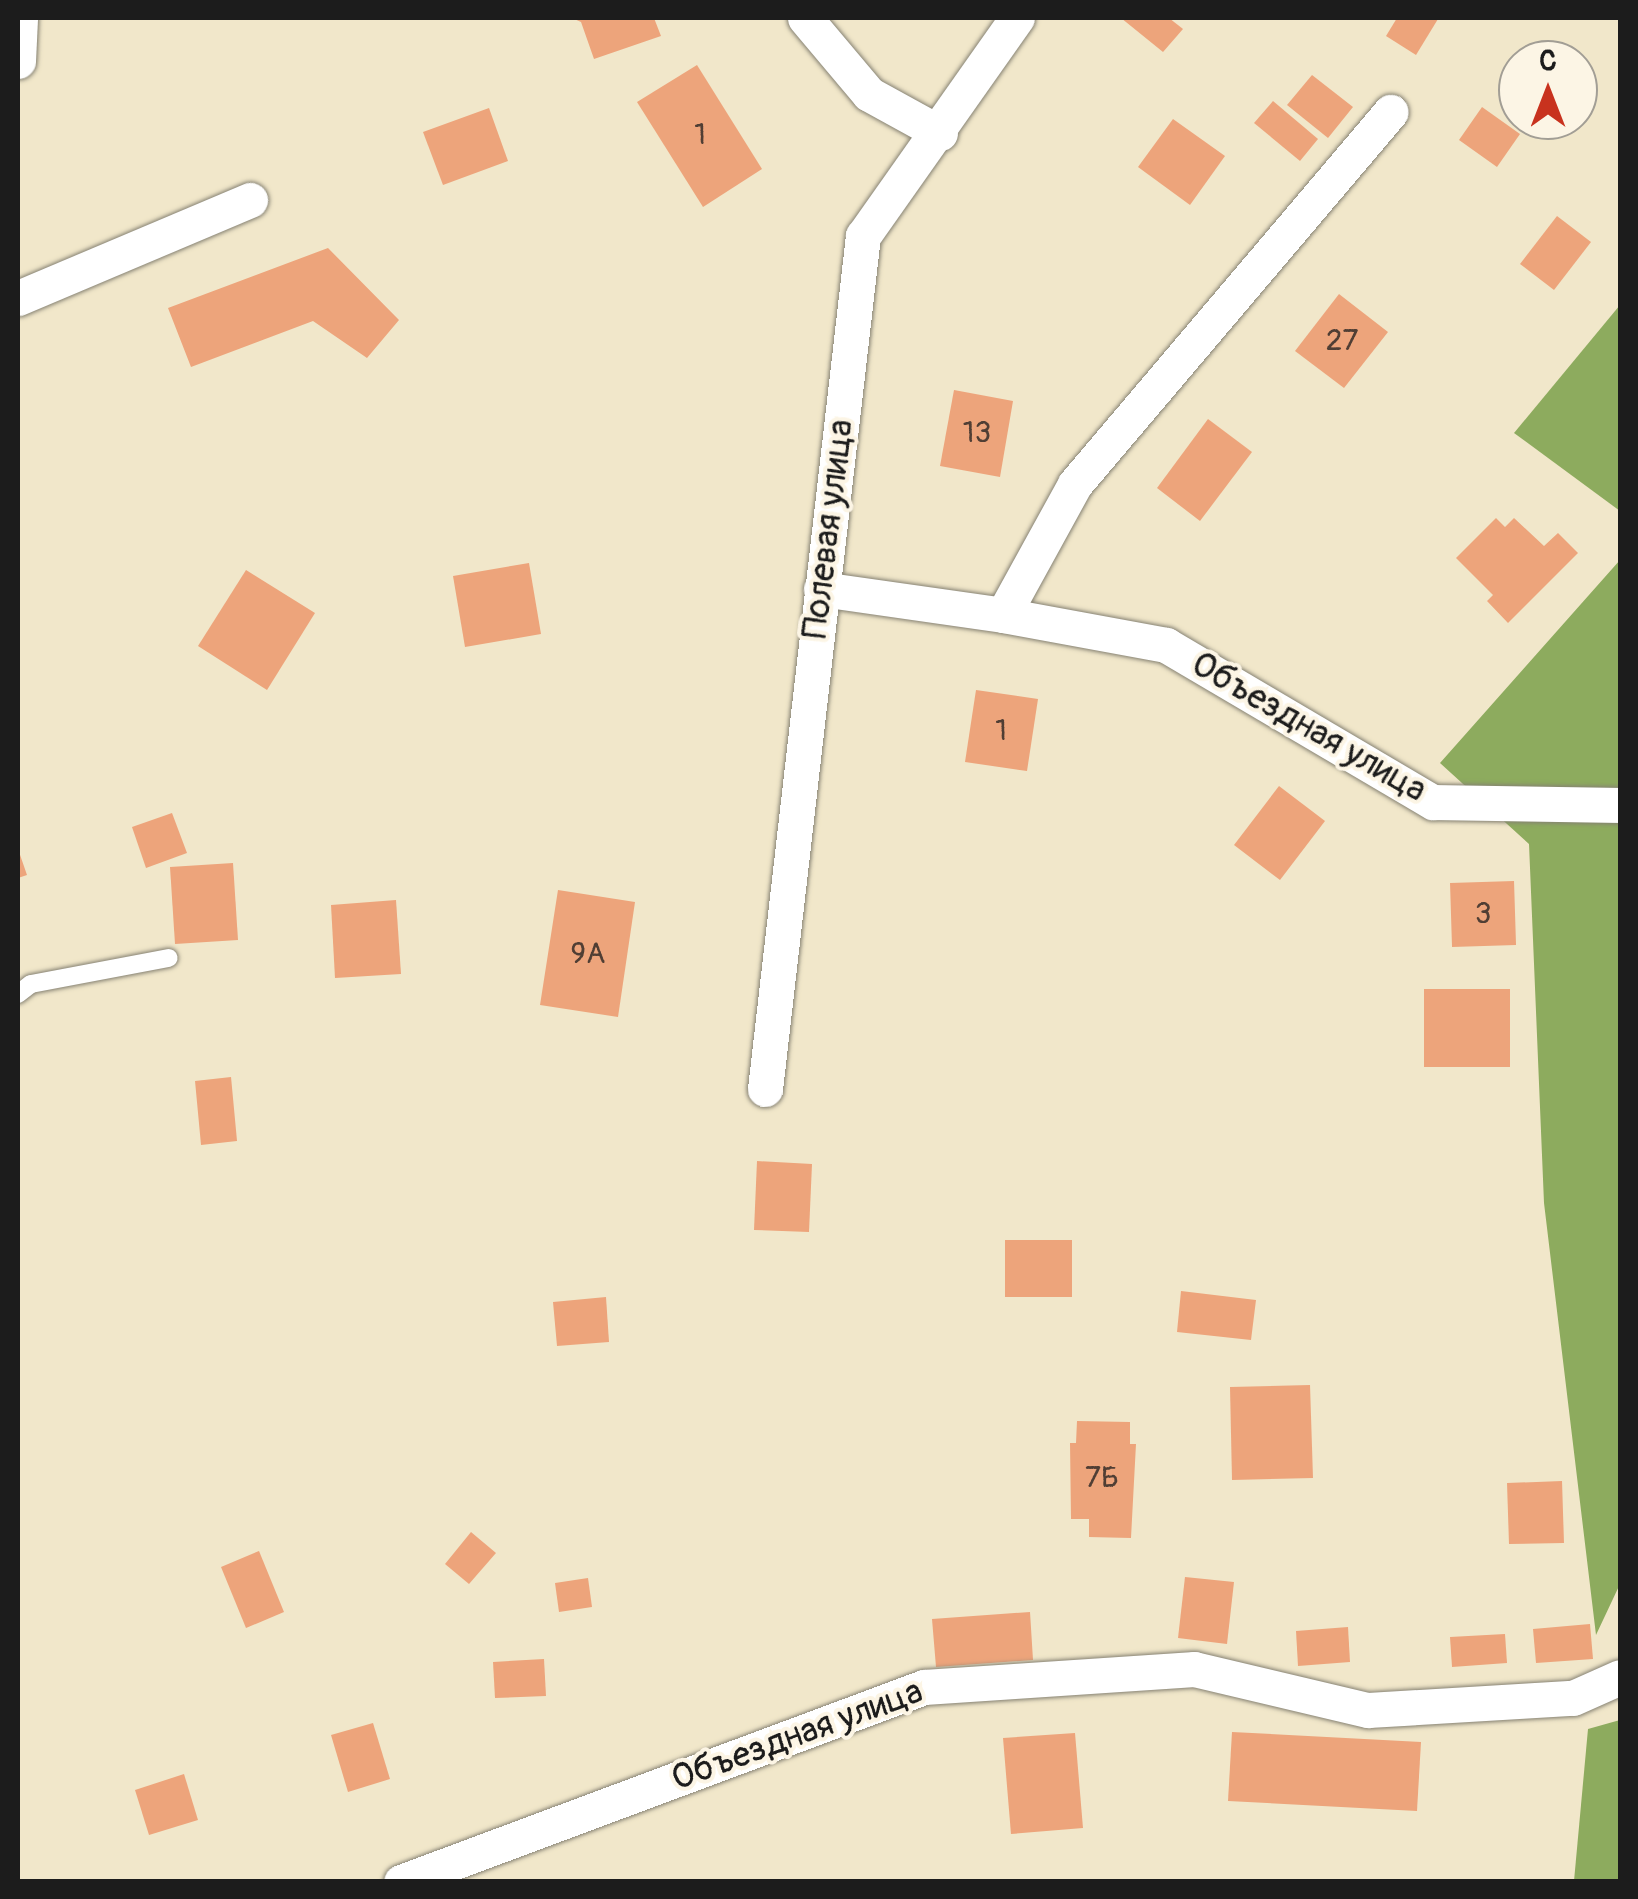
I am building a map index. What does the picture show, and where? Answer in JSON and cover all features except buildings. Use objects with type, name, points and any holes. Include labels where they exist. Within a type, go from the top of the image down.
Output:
[{"type":"street","points":[[18,60],[20,18]]},
{"type":"street","points":[[804,18],[869,94],[940,133]]},
{"type":"street","name":"Полевая улица","points":[[766,1088],[863,236],[940,133],[1017,18]]},
{"type":"street","points":[[1003,615],[1076,484],[1391,112]]},
{"type":"street","points":[[18,298],[250,200]]},
{"type":"street","name":"Объездная улица","points":[[821,589],[1166,644],[1433,802],[1620,805]]},
{"type":"street","name":"Объездная улица","points":[[401,1882],[924,1686],[1194,1669],[1368,1710],[1573,1698],[1620,1678]]},
{"type":"lane","points":[[18,994],[31,984],[169,958]]},
{"type":"green space","points":[[1620,305],[1620,511],[1514,433]]},
{"type":"green space","points":[[1620,560],[1620,1584],[1596,1635],[1544,1203],[1529,844],[1440,763]]},
{"type":"green space","points":[[1620,1720],[1620,1881],[1574,1881],[1588,1729]]}]
